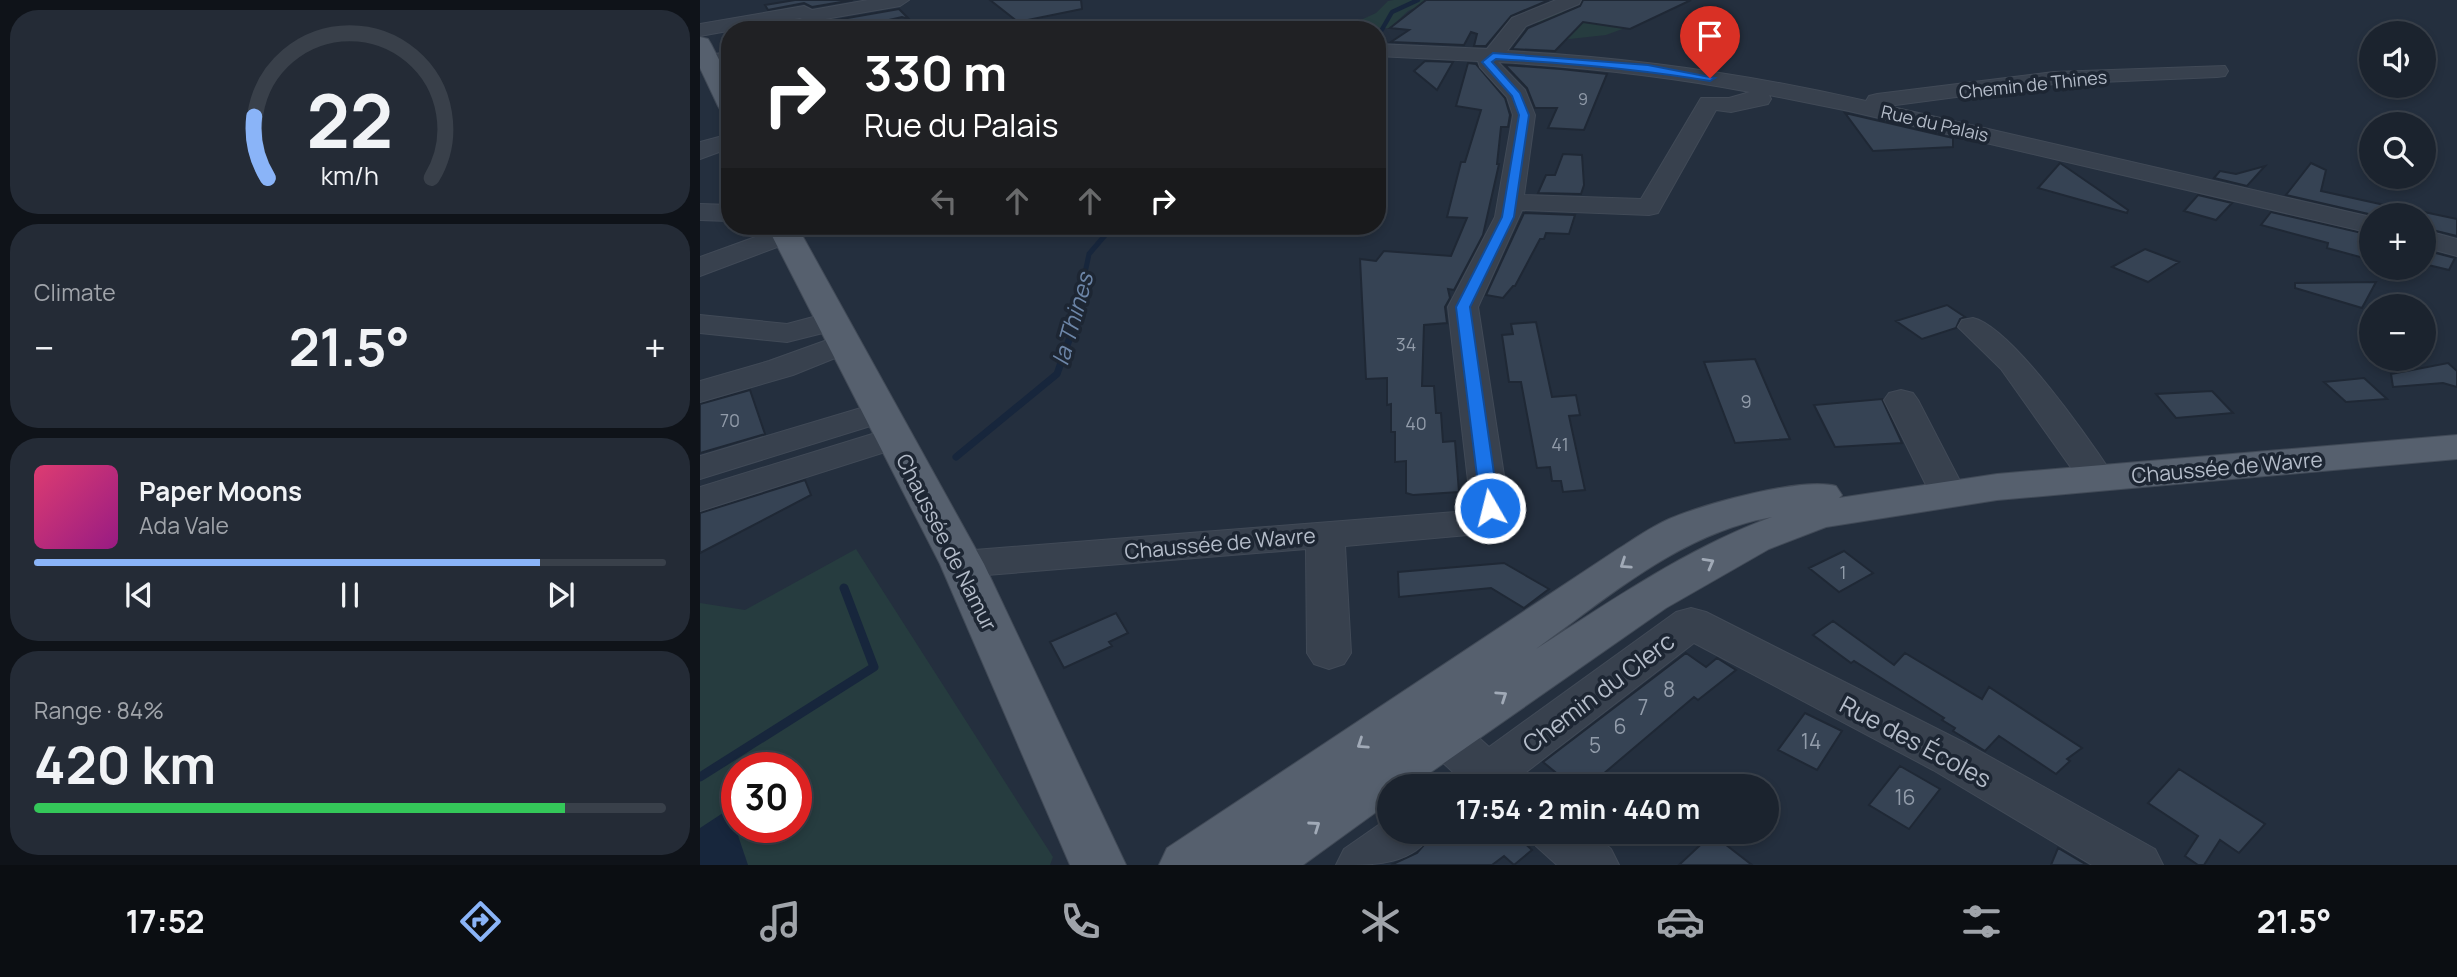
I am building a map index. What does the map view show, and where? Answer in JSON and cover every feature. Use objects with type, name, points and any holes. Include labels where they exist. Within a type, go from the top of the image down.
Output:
[{"type":"main road","points":[[707,59],[721,88]]},
{"type":"main road","name":"Chaussée de Namur","points":[[787,235],[962,564],[1098,865]]},
{"type":"main road","name":"Chaussée de Wavre","points":[[1997,487],[2457,447]]},
{"type":"main road","points":[[1187,865],[1430,720],[1813,506],[1943,483],[1997,487]]},
{"type":"main road","points":[[1813,506],[1997,487]]},
{"type":"main road","points":[[1259,865],[1430,720]]},
{"type":"street","points":[[757,20],[751,5],[783,0]]},
{"type":"street","points":[[751,21],[804,12],[807,16],[900,0]]},
{"type":"street","points":[[1572,0],[1519,22],[1484,58],[1517,96],[1524,115],[1511,202],[1649,208],[1709,103],[1731,105],[1752,98],[1786,103],[1811,98]]},
{"type":"street","points":[[700,30],[721,26]]},
{"type":"street","points":[[707,59],[721,46]]},
{"type":"street","name":"Rue du Palais","points":[[1386,51],[1648,68],[1849,104],[2359,222]]},
{"type":"street","name":"Chemin de Thines","points":[[1849,104],[2054,78],[2217,71]]},
{"type":"street","points":[[700,152],[721,143]]},
{"type":"street","name":"Chaussée de Wavre","points":[[962,564],[1479,522],[1490,508],[1463,307],[1508,217],[1511,202]]},
{"type":"street","points":[[700,212],[721,213]]},
{"type":"street","points":[[700,267],[773,235]]},
{"type":"street","points":[[2436,242],[2457,248]]},
{"type":"street","points":[[700,324],[787,333],[838,332]]},
{"type":"street","points":[[1973,327],[2012,362],[2097,478]]},
{"type":"street","points":[[700,392],[781,368],[838,332]]},
{"type":"street","points":[[1901,400],[1943,483]]},
{"type":"street","points":[[700,468],[888,425]]},
{"type":"street","points":[[700,499],[888,425]]},
{"type":"street","points":[[1325,535],[1329,653]]},
{"type":"street","name":"Chemin du Clerc","points":[[1497,774],[1691,623]]},
{"type":"street","name":"Rue des Écoles","points":[[1691,623],[1950,757],[2137,865]]},
{"type":"street","points":[[1430,720],[1480,774]]},
{"type":"street","points":[[1362,865],[1391,844]]},
{"type":"street","points":[[1569,844],[1593,865]]},
{"type":"green space","points":[[1431,0],[1408,11],[1390,28],[1386,28],[1386,21],[1359,21],[1376,13],[1388,1]]},
{"type":"green space","points":[[1556,9],[1575,15],[1569,19],[1625,28],[1606,35],[1524,44],[1577,28],[1529,21]]},
{"type":"green space","points":[[856,549],[1053,857],[1050,865],[700,865],[700,603],[745,610]]},
{"type":"water","points":[[721,814],[721,843],[741,843],[748,865],[700,865],[700,828]]},
{"type":"building","points":[[795,0],[853,0],[812,7],[804,3],[768,10],[765,5]]},
{"type":"building","points":[[990,0],[1081,0],[1082,9],[1017,21]]},
{"type":"building","points":[[1426,0],[1549,0],[1511,16],[1486,46],[1474,46],[1477,34],[1471,32],[1464,45],[1391,42],[1409,30],[1390,28]]},
{"type":"building","points":[[1583,0],[1691,0],[1630,29],[1583,22],[1555,51],[1512,49],[1528,28],[1580,6]]},
{"type":"building","points":[[899,9],[909,19],[902,17],[885,21],[831,21]]},
{"type":"building","points":[[1425,61],[1453,62],[1437,90],[1414,71]]},
{"type":"building","points":[[1468,63],[1476,64],[1505,98],[1510,115],[1508,127],[1501,127],[1499,164],[1483,235],[1454,290],[1448,289],[1450,298],[1445,307],[1447,323],[1424,325],[1422,386],[1434,386],[1436,413],[1441,413],[1443,442],[1455,441],[1459,492],[1413,495],[1406,493],[1406,461],[1395,462],[1395,432],[1391,432],[1391,404],[1387,405],[1387,378],[1366,379],[1360,259],[1376,261],[1384,251],[1451,256],[1467,218],[1447,217],[1461,162],[1465,162],[1481,110],[1456,106]]},
{"type":"building","points":[[1505,65],[1607,74],[1584,130],[1548,128],[1557,108],[1535,108],[1527,88]]},
{"type":"building","points":[[1845,113],[1953,138],[1953,147],[1873,151]]},
{"type":"building","points":[[1563,154],[1582,155],[1584,185],[1581,194],[1538,193],[1546,175],[1555,175]]},
{"type":"building","points":[[2060,163],[2128,210],[2127,213],[2038,188]]},
{"type":"building","points":[[2311,163],[2326,170],[2321,191],[2375,203],[2359,203],[2359,212],[2286,195]]},
{"type":"building","points":[[2265,166],[2247,186],[2214,178],[2220,171],[2236,174]]},
{"type":"building","points":[[2198,195],[2232,203],[2216,220],[2184,211]]},
{"type":"building","points":[[2271,212],[2359,232],[2359,257],[2327,248],[2328,243],[2261,225]]},
{"type":"building","points":[[1524,213],[1575,215],[1569,234],[1546,233],[1544,239],[1540,239],[1515,286],[1503,298],[1486,295]]},
{"type":"building","points":[[2436,215],[2457,219],[2457,236],[2436,231]]},
{"type":"building","points":[[2145,249],[2179,262],[2148,282],[2112,267]]},
{"type":"building","points":[[2436,253],[2455,258],[2449,270],[2436,267]]},
{"type":"building","points":[[2376,282],[2370,294],[2359,294],[2359,307],[2295,288],[2295,283]]},
{"type":"building","points":[[1947,305],[1965,317],[1960,319],[1956,328],[1922,339],[1896,321]]},
{"type":"building","points":[[1536,322],[1552,397],[1576,395],[1580,415],[1569,416],[1585,490],[1563,492],[1561,481],[1552,481],[1550,467],[1537,468],[1521,382],[1509,382],[1502,335],[1513,334],[1511,324]]},
{"type":"building","points":[[1755,359],[1790,439],[1735,443],[1704,362]]},
{"type":"building","points":[[2448,363],[2457,371],[2457,387],[2443,383],[2393,387],[2391,374],[2436,371],[2436,365]]},
{"type":"building","points":[[2364,378],[2387,399],[2346,402],[2324,382]]},
{"type":"building","points":[[750,390],[765,434],[700,453],[700,404]]},
{"type":"building","points":[[2212,391],[2233,413],[2176,418],[2156,394]]},
{"type":"building","points":[[1882,399],[1902,443],[1835,447],[1814,405]]},
{"type":"building","points":[[805,480],[811,495],[700,553],[700,513]]},
{"type":"building","points":[[1844,551],[1873,573],[1839,592],[1809,568]]},
{"type":"building","points":[[1504,563],[1549,589],[1524,608],[1491,588],[1399,597],[1398,572]]},
{"type":"building","points":[[1116,613],[1128,633],[1109,642],[1112,646],[1064,668],[1050,642]]},
{"type":"building","points":[[1833,621],[1894,665],[1905,653],[1982,699],[1989,687],[2082,748],[2067,759],[2070,761],[2056,774],[1999,736],[1985,751],[1953,731],[1955,728],[1942,720],[1944,718],[1854,661],[1851,663],[1813,635]]},
{"type":"building","points":[[1686,653],[1706,667],[1717,658],[1736,670],[1698,700],[1694,697],[1603,774],[1558,774],[1543,762]]},
{"type":"building","points":[[1805,713],[1842,731],[1817,770],[1778,750]]},
{"type":"building","points":[[1900,766],[1940,789],[1909,829],[1869,805]]},
{"type":"building","points":[[2179,769],[2265,824],[2239,853],[2220,840],[2204,865],[2198,865],[2185,856],[2198,836],[2148,803]]},
{"type":"building","points":[[1425,844],[1525,844],[1532,850],[1514,865],[1504,856],[1492,865],[1391,865],[1417,853]]},
{"type":"building","points":[[1701,844],[1725,844],[1752,865],[1679,865]]},
{"type":"building","points":[[2058,848],[2087,865],[2051,865]]},
{"type":"waterway","name":"la Thines","points":[[1386,22],[1392,12],[1418,0]]},
{"type":"waterway","name":"la Thines","points":[[1074,325],[1089,254],[1105,235]]},
{"type":"waterway","name":"la Thines","points":[[956,457],[1057,374],[1075,323]]},
{"type":"waterway","name":"la Thines","points":[[700,777],[874,667],[844,588]]},
{"type":"route","points":[[1490,508],[1463,307],[1508,217],[1524,115],[1517,96],[1487,62],[1493,56],[1570,60],[1710,78]]}]
